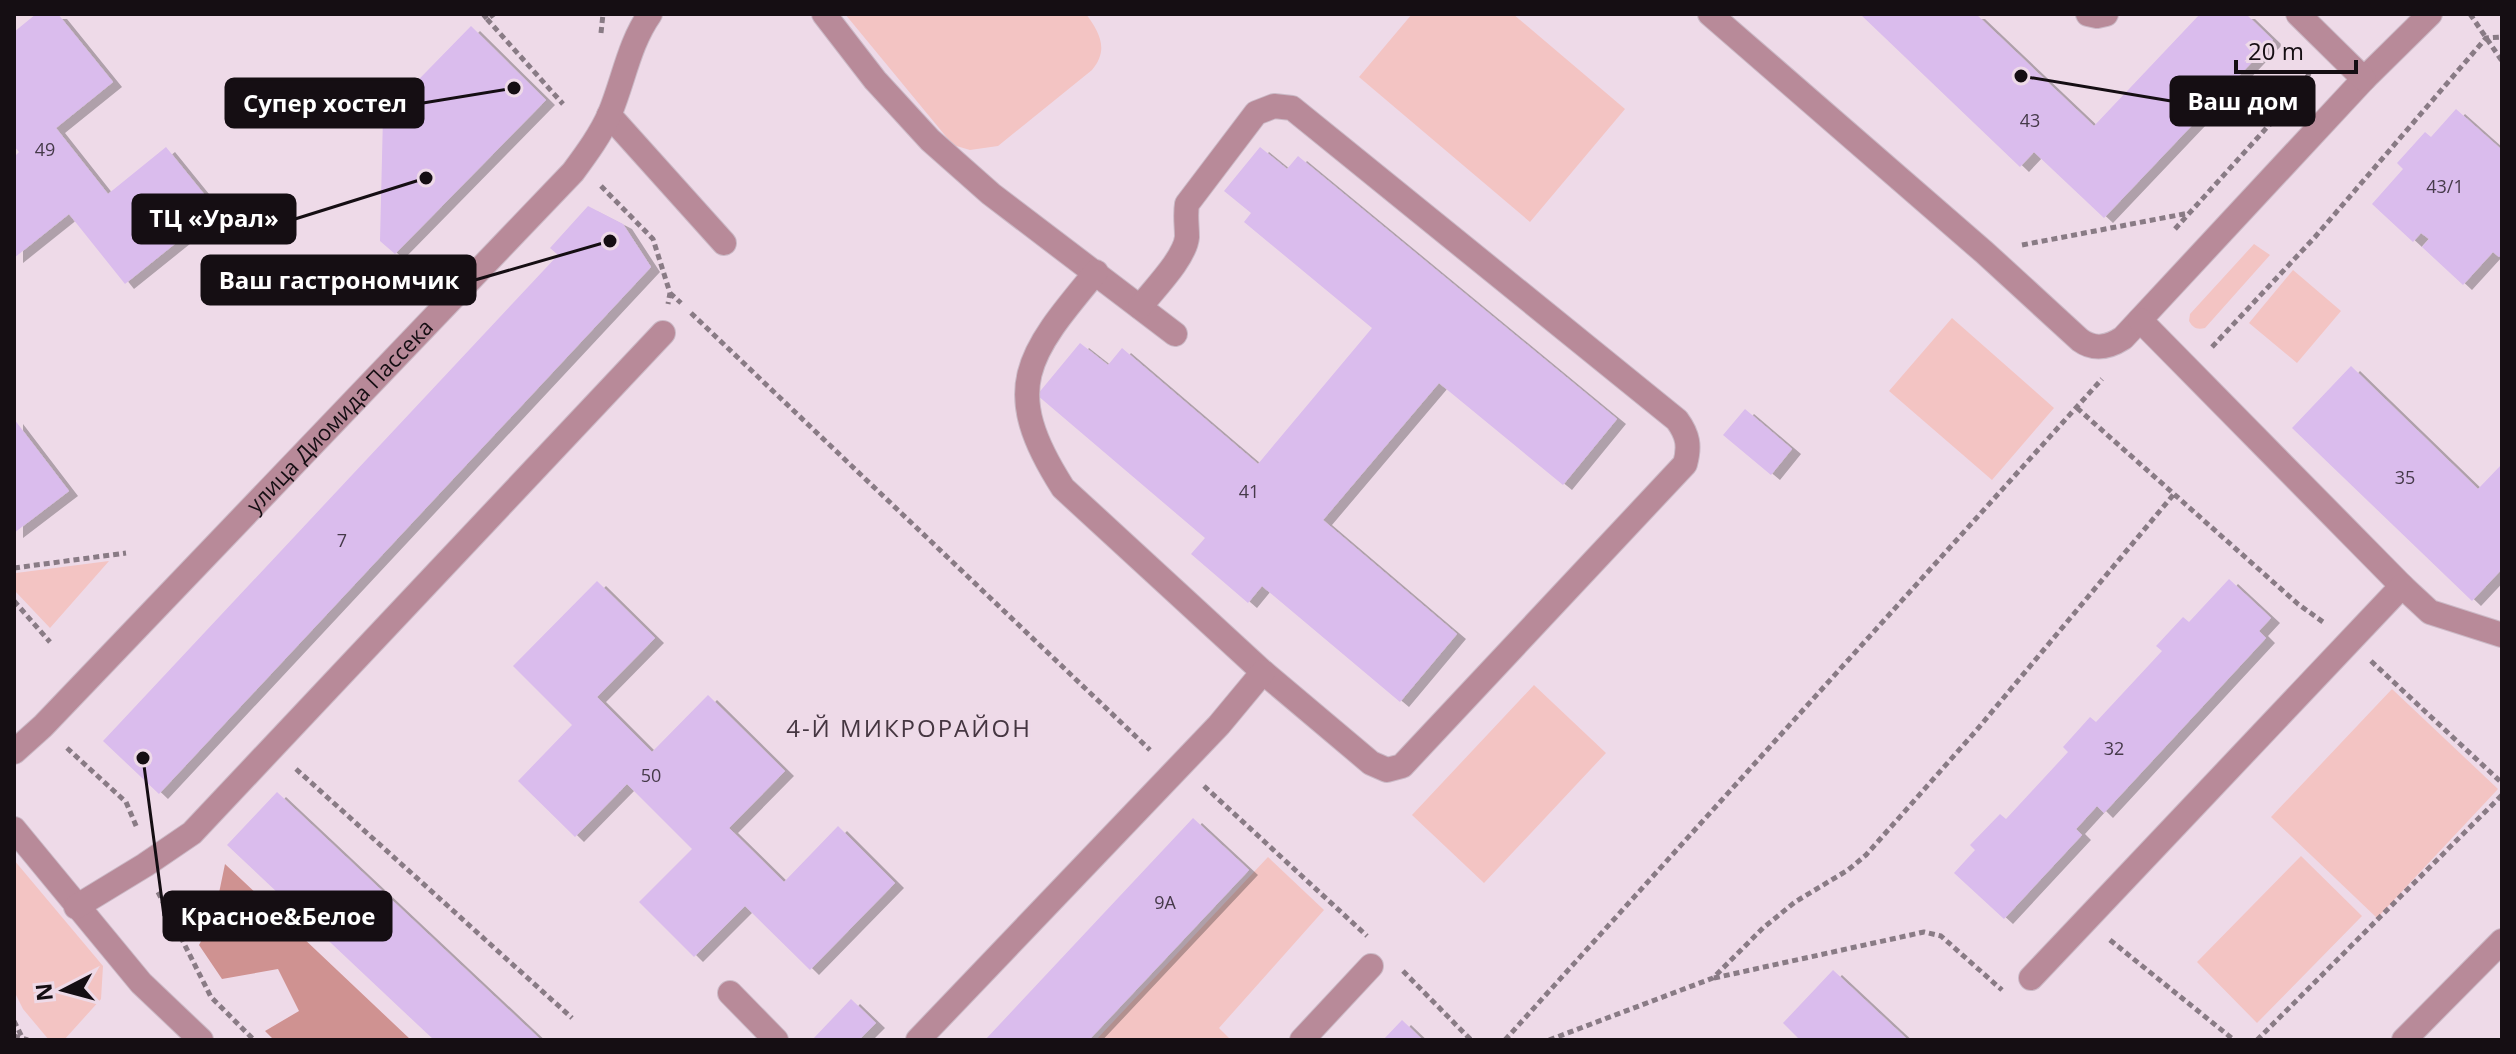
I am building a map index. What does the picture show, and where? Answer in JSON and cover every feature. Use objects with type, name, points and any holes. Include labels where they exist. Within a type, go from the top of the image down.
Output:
[{"type":"street","name":"улица Диомида Пассека","points":[[14,752],[582,174],[609,115],[633,40],[650,14]]},
{"type":"street","points":[[824,14],[875,80],[930,140],[991,194],[1175,334]]},
{"type":"street","points":[[1710,14],[1984,252],[2086,345],[2096,347],[2111,345],[2123,338],[2364,79],[2430,14]]},
{"type":"street","points":[[2088,14],[2106,14]]},
{"type":"street","points":[[2298,14],[2364,79]]},
{"type":"street","points":[[1096,272],[1058,318],[1033,358],[1027,399],[1030,423],[1043,456],[1063,488],[1263,672],[1371,763],[1387,770],[1402,766],[1685,464],[1689,450],[1686,433],[1677,420],[1292,108],[1274,106],[1256,113],[1187,204],[1184,219],[1187,236],[1182,252],[1140,307]]},
{"type":"street","points":[[609,115],[724,243]]},
{"type":"street","points":[[2140,320],[2430,612],[2502,635]]},
{"type":"street","points":[[76,907],[192,833],[663,333]]},
{"type":"street","points":[[2031,978],[2402,586]]},
{"type":"street","points":[[918,1040],[1173,772],[1263,672]]},
{"type":"street","points":[[14,829],[141,983],[201,1040]]},
{"type":"street","points":[[2404,1040],[2502,941]]},
{"type":"street","points":[[1302,1040],[1383,964]]},
{"type":"street","points":[[730,993],[776,1040]]},
{"type":"path","points":[[494,14],[485,16],[563,104]]},
{"type":"path","points":[[2470,14],[2502,61]]},
{"type":"path","points":[[2189,371],[2315,237],[2486,38],[2502,37]]},
{"type":"path","points":[[2170,236],[2299,92],[2311,67],[2330,45]]},
{"type":"path","points":[[582,174],[653,239],[670,293],[663,333]]},
{"type":"path","points":[[1984,252],[2190,213]]},
{"type":"path","points":[[670,293],[1173,772],[1198,780],[1373,941]]},
{"type":"path","points":[[1505,1040],[2107,374]]},
{"type":"path","points":[[2077,408],[2298,604],[2350,641],[2502,783]]},
{"type":"path","points":[[1713,978],[1784,911],[1866,855],[1975,732],[2174,494]]},
{"type":"path","points":[[14,568],[126,553]]},
{"type":"path","points":[[14,601],[50,642]]},
{"type":"path","points":[[60,741],[126,802],[137,828]]},
{"type":"path","points":[[272,747],[572,1018]]},
{"type":"path","points":[[2257,1040],[2502,795]]},
{"type":"path","points":[[152,880],[211,997],[254,1040]]},
{"type":"path","points":[[2085,920],[2234,1040]]},
{"type":"path","points":[[1549,1040],[1713,978],[1924,932],[1941,936],[2004,992],[2014,992],[2031,978]]},
{"type":"path","points":[[1383,964],[1471,1040]]},
{"type":"path","points":[[14,1021],[25,1038]]},
{"type":"path","points":[[14,1036],[25,1038]]},
{"type":"shaded area","points":[[845,14],[1086,14],[1099,35],[1101,49],[1092,70],[998,146],[970,150],[953,145]]},
{"type":"shaded area","points":[[1412,14],[1513,14],[1625,109],[1530,222],[1359,77]]},
{"type":"shaded area","points":[[2254,244],[2270,255],[2205,328],[2194,327],[2189,321],[2190,314]]},
{"type":"shaded area","points":[[2293,270],[2341,311],[2297,363],[2249,323]]},
{"type":"shaded area","points":[[1952,318],[2054,408],[1992,480],[1889,391]]},
{"type":"shaded area","points":[[109,561],[50,628],[15,591],[16,573]]},
{"type":"shaded area","points":[[1534,685],[1606,753],[1484,883],[1412,815]]},
{"type":"shaded area","points":[[2392,689],[2498,789],[2377,918],[2271,817]]},
{"type":"shaded area","points":[[2301,856],[2362,916],[2257,1023],[2197,962]]},
{"type":"shaded area","points":[[1268,857],[1324,910],[1219,1028],[1231,1040],[1096,1040]]},
{"type":"shaded area","points":[[14,860],[103,966],[101,999],[64,1040],[49,1040],[23,1009],[14,991]]},
{"type":"shaded area","points":[[225,864],[411,1040],[274,1040],[265,1031],[299,1011],[278,969],[222,979],[199,945],[214,917]]},
{"type":"building","points":[[36,14],[58,14],[113,82],[56,128],[108,194],[166,147],[217,210],[125,284],[69,214],[14,258],[14,157],[19,152],[14,146],[14,32]]},
{"type":"building","points":[[1860,14],[1976,14],[2094,126],[2200,14],[2246,14],[2273,40],[2104,218],[2034,152],[2020,167]]},
{"type":"building","points":[[471,26],[546,100],[395,254],[380,241],[383,116]]},
{"type":"building","points":[[2456,109],[2502,150],[2502,254],[2499,257],[2493,252],[2463,285],[2422,247],[2429,239],[2421,233],[2413,242],[2372,204],[2403,169],[2397,163],[2425,132],[2431,137]]},
{"type":"building","points":[[1260,147],[1287,169],[1298,156],[1617,419],[1563,485],[1439,383],[1323,520],[1457,634],[1400,702],[1262,586],[1248,603],[1191,554],[1205,538],[1037,395],[1080,343],[1108,365],[1122,348],[1258,464],[1372,328],[1244,222],[1251,213],[1224,191]]},
{"type":"building","points":[[588,206],[623,224],[651,267],[159,794],[103,741],[558,255],[550,248]]},
{"type":"building","points":[[2351,366],[2478,489],[2502,464],[2502,569],[2472,601],[2292,428]]},
{"type":"building","points":[[1745,409],[1792,449],[1771,475],[1723,435]]},
{"type":"building","points":[[14,419],[69,491],[14,533]]},
{"type":"building","points":[[2229,579],[2271,618],[2259,631],[2266,638],[2104,813],[2097,806],[2076,829],[2082,835],[2004,919],[1954,873],[1975,850],[1970,845],[2000,814],[2006,819],[2068,752],[2063,747],[2090,717],[2096,722],[2162,651],[2156,646],[2183,617],[2189,622]]},
{"type":"building","points":[[597,581],[655,638],[597,697],[652,752],[708,695],[785,771],[729,828],[784,882],[838,826],[895,883],[810,970],[745,906],[694,957],[639,902],[692,849],[627,784],[575,837],[518,781],[572,725],[513,666]]},
{"type":"building","points":[[277,792],[541,1040],[434,1040],[402,1010],[227,845]]},
{"type":"building","points":[[1193,818],[1249,870],[1089,1040],[985,1040]]},
{"type":"building","points":[[1833,970],[1908,1040],[1800,1040],[1783,1023]]},
{"type":"building","points":[[851,999],[876,1023],[859,1040],[812,1040]]},
{"type":"building","points":[[1402,1020],[1423,1040],[1383,1040]]},
{"type":"place","name":"Ваш дом","points":[[2021,76]]},
{"type":"place","name":"Супер хостел","points":[[514,88]]},
{"type":"place","name":"ТЦ «Урал»","points":[[426,178]]},
{"type":"place","name":"Ваш гастрономчик","points":[[610,241]]},
{"type":"place","name":"Красное&Белое","points":[[143,758]]},
{"type":"district","name":"4-Й МИКРОРАЙОН","points":[[909,729]]}]
